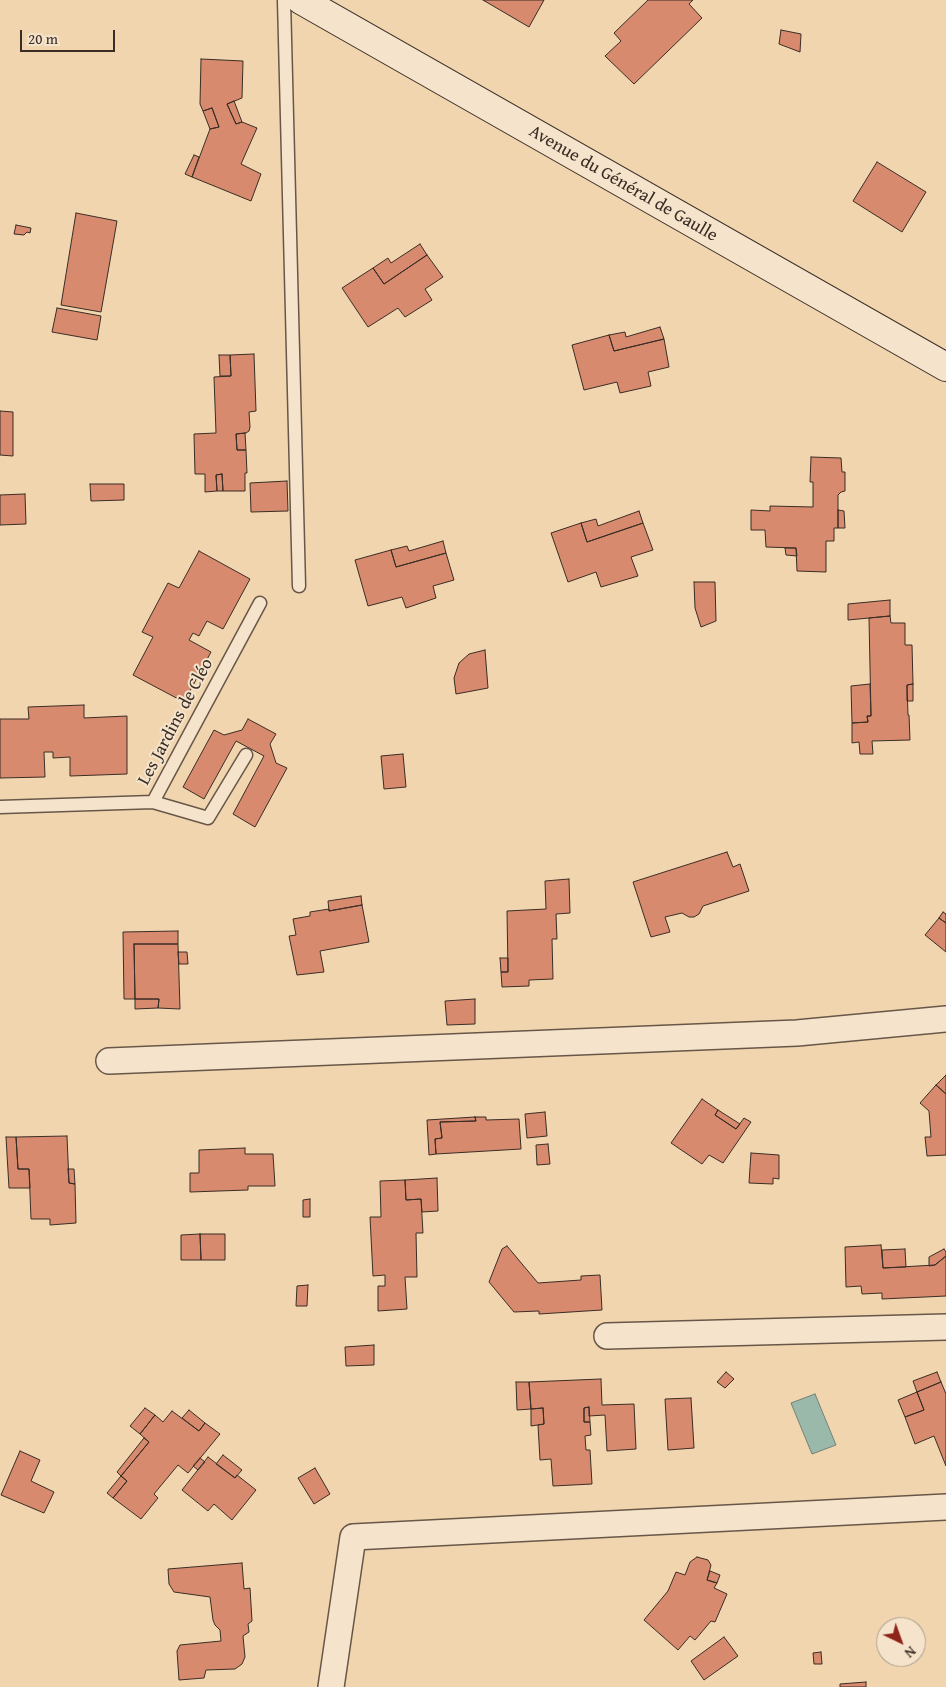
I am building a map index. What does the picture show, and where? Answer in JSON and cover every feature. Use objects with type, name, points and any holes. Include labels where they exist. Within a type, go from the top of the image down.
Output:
[{"type":"main road","name":"Avenue du Général de Gaulle","points":[[301,0],[946,367]]},
{"type":"street","points":[[109,1062],[797,1033],[946,1019]]},
{"type":"street","points":[[607,1336],[946,1327]]},
{"type":"street","points":[[331,1687],[353,1537],[946,1507]]},
{"type":"lane","points":[[284,0],[299,586]]},
{"type":"lane","name":"Les Jardins de Cléo","points":[[0,807],[153,802],[260,603]]},
{"type":"lane","points":[[153,802],[208,818],[246,755]]},
{"type":"shaded area","points":[[815,1394],[836,1445],[812,1454],[791,1403]]},
{"type":"building","points":[[483,0],[544,0],[529,27]]},
{"type":"building","points":[[648,0],[693,0],[689,4],[702,18],[634,84],[605,56],[621,41],[614,33]]},
{"type":"building","points":[[781,30],[801,34],[800,52],[779,44]]},
{"type":"building","points":[[201,59],[243,61],[242,98],[227,104],[236,124],[242,122],[257,128],[241,164],[261,174],[251,201],[192,177],[210,129],[219,127],[212,108],[203,111],[200,104]]},
{"type":"building","points":[[234,101],[242,122],[236,124],[227,104]]},
{"type":"building","points":[[212,108],[219,127],[210,129],[203,111]]},
{"type":"building","points":[[194,155],[199,157],[192,177],[185,174]]},
{"type":"building","points":[[877,162],[926,192],[902,232],[853,201]]},
{"type":"building","points":[[76,213],[117,221],[101,312],[61,305]]},
{"type":"building","points":[[16,225],[31,228],[30,233],[27,232],[24,235],[14,234]]},
{"type":"building","points":[[420,244],[427,255],[384,284],[373,268],[388,258],[391,263]]},
{"type":"building","points":[[427,255],[443,277],[425,289],[432,300],[405,317],[398,308],[368,327],[342,288],[373,268],[384,284]]},
{"type":"building","points":[[57,308],[101,316],[97,340],[52,332]]},
{"type":"building","points":[[660,327],[664,339],[614,351],[609,335],[625,332],[626,337]]},
{"type":"building","points":[[609,335],[614,351],[664,339],[669,367],[648,372],[651,386],[620,393],[617,382],[584,390],[572,345]]},
{"type":"building","points":[[254,354],[256,411],[249,412],[249,431],[236,434],[237,450],[246,450],[247,473],[245,473],[245,491],[223,491],[222,474],[216,475],[217,491],[205,492],[205,474],[195,474],[194,434],[216,433],[214,377],[231,376],[230,355]]},
{"type":"building","points":[[219,355],[230,355],[231,376],[220,376]]},
{"type":"building","points":[[0,411],[13,412],[13,456],[0,455]]},
{"type":"building","points":[[245,433],[246,450],[237,450],[236,434]]},
{"type":"building","points":[[811,457],[841,458],[842,472],[845,472],[845,491],[838,495],[838,528],[834,528],[834,541],[826,541],[826,572],[797,571],[796,548],[766,547],[765,530],[751,530],[751,510],[770,511],[770,506],[813,507],[813,482],[810,482]]},
{"type":"building","points":[[222,474],[223,491],[217,491],[216,475]]},
{"type":"building","points":[[287,481],[288,511],[251,512],[250,483]]},
{"type":"building","points":[[90,484],[124,484],[124,500],[91,501]]},
{"type":"building","points":[[25,494],[26,524],[0,525],[0,495]]},
{"type":"building","points":[[838,510],[844,511],[845,528],[838,528]]},
{"type":"building","points":[[639,511],[643,523],[587,542],[581,523],[596,519],[598,526]]},
{"type":"building","points":[[581,523],[587,542],[643,523],[653,550],[631,557],[638,576],[601,587],[596,572],[568,582],[551,533]]},
{"type":"building","points":[[443,541],[446,553],[396,567],[391,550],[407,546],[409,551]]},
{"type":"building","points":[[785,548],[796,548],[797,556],[786,555]]},
{"type":"building","points":[[391,550],[396,567],[446,553],[454,580],[433,586],[436,598],[406,608],[402,597],[368,606],[355,560]]},
{"type":"building","points":[[199,551],[250,579],[223,629],[207,621],[199,636],[193,633],[189,640],[211,652],[184,702],[133,675],[153,637],[142,632],[168,583],[179,588]]},
{"type":"building","points":[[694,582],[715,582],[716,621],[701,627],[695,608]]},
{"type":"building","points":[[890,600],[890,616],[848,620],[848,604]]},
{"type":"building","points":[[890,616],[891,623],[905,623],[905,645],[912,645],[913,684],[907,685],[910,740],[872,741],[873,754],[860,754],[859,742],[852,743],[852,723],[868,722],[867,716],[871,716],[869,618]]},
{"type":"building","points":[[485,650],[488,688],[456,694],[454,678],[459,663],[469,654]]},
{"type":"building","points":[[870,684],[871,716],[867,716],[868,722],[852,723],[851,686]]},
{"type":"building","points":[[913,684],[913,701],[907,701],[907,685]]},
{"type":"building","points":[[84,705],[84,718],[127,716],[127,774],[70,776],[70,757],[53,758],[53,752],[44,752],[45,777],[0,778],[0,719],[29,719],[28,707]]},
{"type":"building","points":[[248,719],[276,734],[270,744],[276,763],[287,768],[255,827],[233,814],[264,756],[236,741],[204,799],[183,787],[214,730],[224,735],[242,730]]},
{"type":"building","points":[[403,754],[406,787],[384,789],[381,756]]},
{"type":"building","points":[[727,852],[733,867],[740,864],[749,891],[703,906],[699,914],[694,917],[689,917],[682,913],[665,917],[670,932],[651,937],[633,882]]},
{"type":"building","points":[[569,879],[570,913],[556,914],[557,939],[552,939],[553,979],[529,980],[529,986],[502,987],[501,972],[508,972],[507,911],[546,909],[545,881]]},
{"type":"building","points":[[361,896],[362,905],[329,911],[328,901]]},
{"type":"building","points":[[362,905],[369,942],[320,951],[324,972],[297,975],[289,936],[296,935],[293,919],[310,916],[310,912],[329,909],[329,911]]},
{"type":"building","points":[[943,912],[946,914],[946,923],[939,918]]},
{"type":"building","points":[[939,918],[946,923],[946,952],[925,935]]},
{"type":"building","points":[[178,931],[178,944],[134,944],[135,999],[124,999],[123,932]]},
{"type":"building","points":[[134,944],[178,944],[180,1009],[158,1008],[159,999],[135,999]]},
{"type":"building","points":[[178,952],[187,952],[188,964],[179,964]]},
{"type":"building","points":[[500,958],[508,958],[508,972],[501,972]]},
{"type":"building","points":[[135,999],[159,999],[158,1008],[135,1009]]},
{"type":"building","points":[[475,999],[475,1024],[447,1025],[445,1001]]},
{"type":"building","points":[[946,1075],[946,1094],[936,1085]]},
{"type":"building","points":[[936,1085],[946,1094],[946,1155],[927,1156],[925,1137],[931,1137],[929,1111],[920,1103]]},
{"type":"building","points":[[702,1099],[718,1110],[715,1115],[736,1129],[744,1118],[751,1122],[723,1163],[709,1155],[702,1164],[671,1143]]},
{"type":"building","points":[[718,1110],[740,1124],[736,1129],[715,1115]]},
{"type":"building","points":[[545,1112],[547,1136],[527,1138],[525,1114]]},
{"type":"building","points":[[475,1117],[486,1117],[486,1120],[519,1119],[521,1149],[436,1154],[435,1139],[442,1138],[440,1122],[476,1121]]},
{"type":"building","points":[[475,1117],[476,1121],[440,1122],[442,1138],[435,1139],[436,1154],[429,1155],[427,1120]]},
{"type":"building","points":[[67,1136],[69,1183],[75,1184],[76,1223],[50,1225],[50,1219],[31,1219],[29,1169],[18,1169],[16,1137]]},
{"type":"building","points":[[6,1137],[16,1137],[18,1169],[29,1169],[30,1188],[9,1188]]},
{"type":"building","points":[[548,1144],[550,1164],[537,1165],[536,1145]]},
{"type":"building","points":[[245,1148],[245,1154],[273,1154],[275,1186],[248,1186],[248,1190],[190,1192],[190,1173],[199,1173],[199,1150]]},
{"type":"building","points":[[751,1153],[779,1155],[779,1179],[773,1178],[773,1184],[749,1183]]},
{"type":"building","points":[[68,1169],[74,1169],[75,1184],[69,1183]]},
{"type":"building","points":[[437,1178],[438,1211],[422,1212],[421,1199],[406,1200],[405,1180]]},
{"type":"building","points":[[405,1180],[406,1200],[421,1199],[423,1233],[416,1233],[417,1277],[405,1277],[407,1309],[378,1311],[378,1286],[385,1286],[385,1275],[373,1276],[370,1217],[381,1217],[380,1181]]},
{"type":"building","points":[[310,1199],[310,1217],[303,1217],[303,1200]]},
{"type":"building","points":[[200,1234],[225,1234],[225,1260],[201,1260]]},
{"type":"building","points":[[200,1234],[201,1260],[181,1260],[181,1235]]},
{"type":"building","points":[[881,1245],[883,1268],[935,1265],[946,1256],[946,1296],[882,1299],[882,1293],[862,1294],[861,1286],[846,1287],[845,1247]]},
{"type":"building","points":[[507,1246],[538,1283],[581,1280],[581,1276],[600,1275],[602,1310],[539,1314],[539,1311],[514,1312],[489,1282],[502,1249]]},
{"type":"building","points":[[905,1249],[906,1267],[883,1268],[882,1250]]},
{"type":"building","points":[[944,1249],[946,1256],[935,1265],[929,1266],[929,1257]]},
{"type":"building","points":[[308,1285],[307,1306],[296,1306],[297,1286]]},
{"type":"building","points":[[374,1345],[374,1365],[346,1366],[345,1347]]},
{"type":"building","points":[[726,1372],[734,1379],[725,1388],[717,1382]]},
{"type":"building","points":[[937,1372],[941,1382],[917,1392],[913,1381]]},
{"type":"building","points":[[601,1379],[602,1405],[634,1404],[636,1449],[607,1451],[605,1415],[589,1416],[589,1407],[584,1408],[584,1422],[590,1422],[591,1435],[585,1436],[586,1450],[590,1450],[592,1484],[553,1486],[551,1459],[540,1460],[538,1425],[544,1424],[543,1408],[531,1409],[529,1382]]},
{"type":"building","points":[[516,1382],[529,1382],[531,1409],[517,1410]]},
{"type":"building","points":[[941,1382],[946,1394],[946,1466],[934,1436],[915,1444],[905,1417],[924,1410],[917,1392]]},
{"type":"building","points":[[917,1392],[924,1410],[905,1417],[898,1400]]},
{"type":"building","points":[[691,1398],[694,1448],[668,1450],[665,1399]]},
{"type":"building","points":[[589,1407],[590,1422],[584,1422],[584,1408]]},
{"type":"building","points":[[145,1408],[155,1415],[140,1434],[130,1426]]},
{"type":"building","points":[[543,1408],[544,1424],[531,1426],[531,1409]]},
{"type":"building","points":[[189,1410],[205,1423],[199,1431],[182,1418]]},
{"type":"building","points":[[172,1411],[199,1431],[205,1423],[220,1434],[188,1473],[178,1465],[154,1494],[158,1498],[141,1519],[113,1498],[127,1481],[121,1476],[149,1442],[140,1434],[155,1415],[163,1422]]},
{"type":"building","points":[[144,1438],[149,1442],[121,1476],[117,1472]]},
{"type":"building","points":[[20,1451],[40,1460],[31,1481],[54,1492],[44,1513],[1,1495]]},
{"type":"building","points":[[223,1455],[242,1470],[235,1478],[216,1464]]},
{"type":"building","points":[[208,1457],[235,1478],[237,1475],[256,1490],[232,1520],[214,1504],[208,1511],[182,1490]]},
{"type":"building","points":[[200,1458],[205,1462],[198,1470],[193,1466]]},
{"type":"building","points":[[315,1468],[330,1494],[314,1504],[298,1478]]},
{"type":"building","points":[[121,1476],[127,1481],[113,1498],[107,1493]]},
{"type":"building","points":[[697,1557],[708,1560],[711,1565],[707,1580],[717,1583],[714,1588],[727,1594],[715,1622],[711,1621],[695,1640],[690,1636],[678,1650],[644,1620],[668,1591],[676,1572],[685,1575],[690,1562]]},
{"type":"building","points":[[242,1563],[244,1589],[250,1588],[252,1621],[248,1624],[249,1632],[243,1636],[245,1657],[242,1664],[235,1669],[206,1670],[204,1678],[179,1680],[177,1651],[180,1645],[221,1641],[220,1630],[213,1620],[210,1597],[174,1592],[169,1584],[168,1569]]},
{"type":"building","points":[[710,1571],[720,1575],[717,1583],[707,1580]]},
{"type":"building","points":[[724,1637],[738,1656],[704,1680],[691,1661]]},
{"type":"building","points":[[821,1652],[822,1664],[814,1664],[813,1653]]},
{"type":"building","points":[[866,1682],[866,1687],[840,1687],[840,1684]]}]
